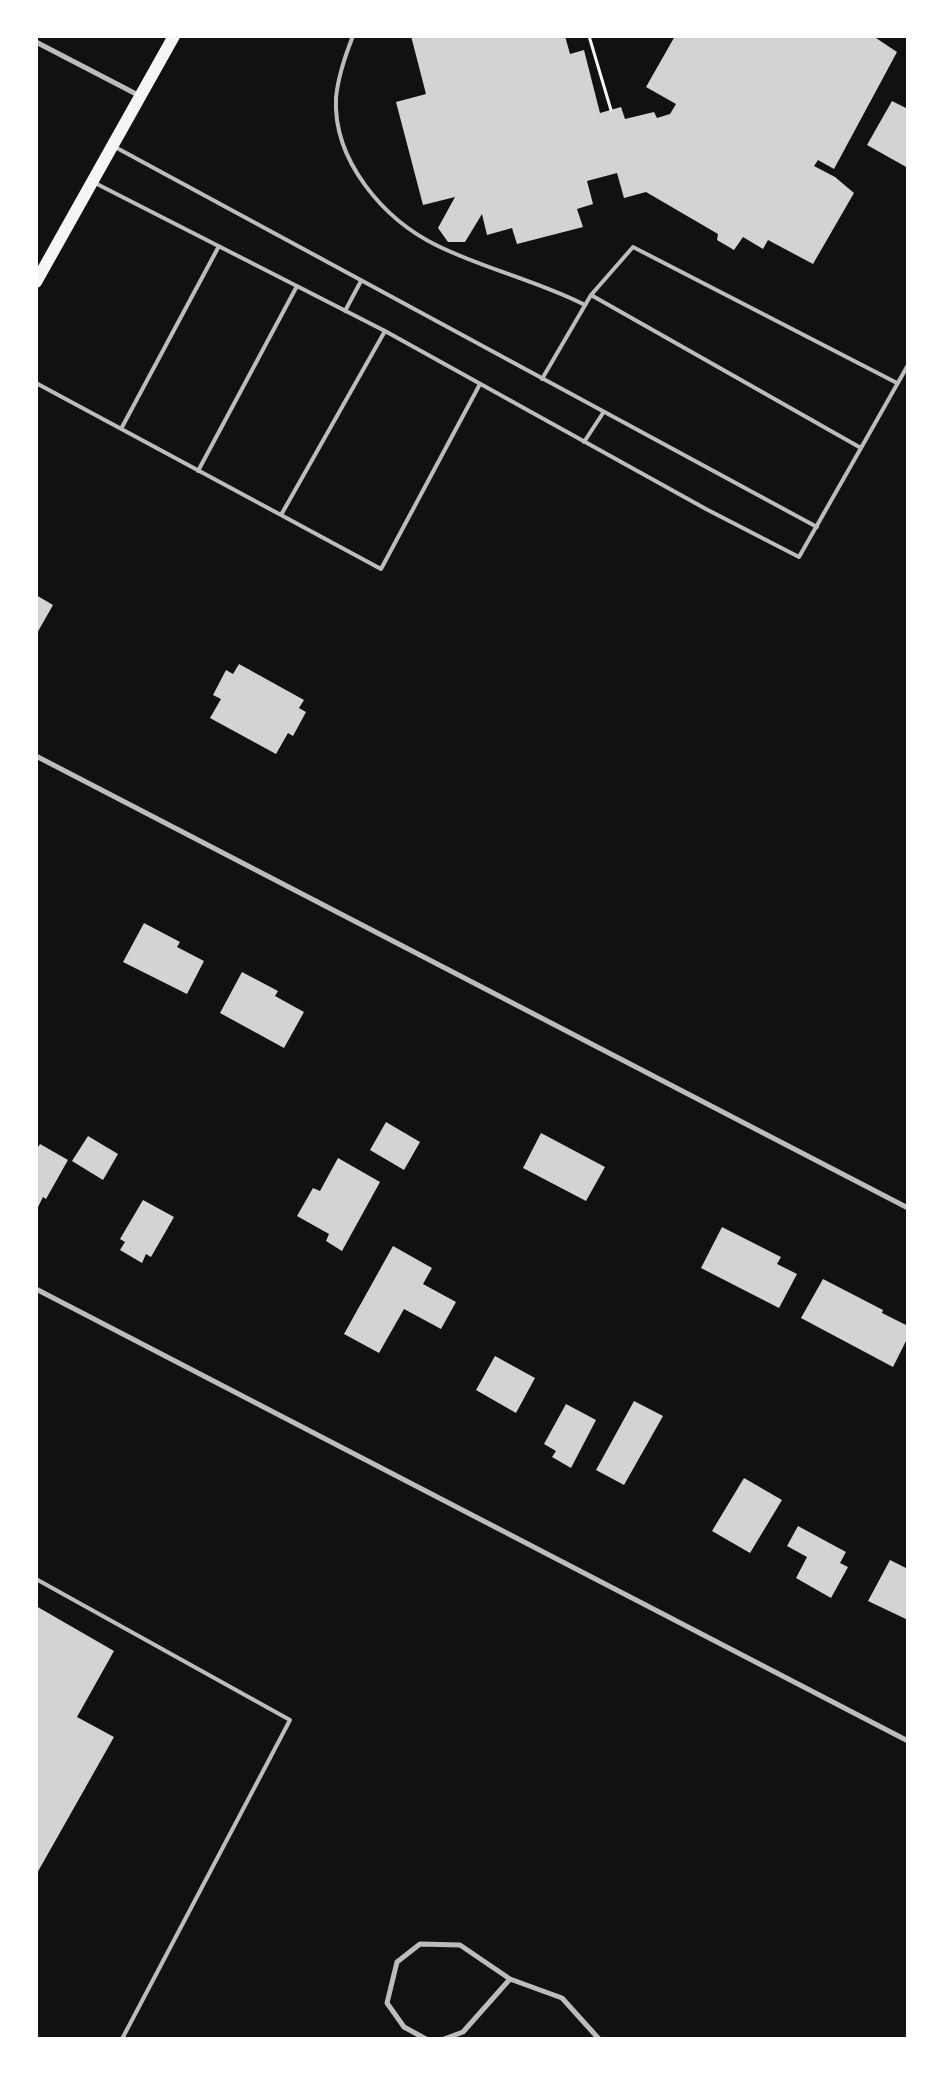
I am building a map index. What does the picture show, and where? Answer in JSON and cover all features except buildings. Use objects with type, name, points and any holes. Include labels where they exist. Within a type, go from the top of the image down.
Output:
[{"type":"main road","points":[[36,282],[174,36]]},
{"type":"street","points":[[36,42],[140,96]]},
{"type":"street","points":[[36,756],[908,1208]]},
{"type":"street","points":[[36,1289],[908,1741]]},
{"type":"street","points":[[426,2039],[404,2027],[387,2003],[397,1962],[420,1944],[460,1945],[510,1979],[562,1998],[599,2039]]},
{"type":"street","points":[[444,2039],[463,2032],[510,1979]]},
{"type":"lane","points":[[353,36],[343,61],[336,98],[340,136],[355,170],[380,205],[404,225],[436,245],[562,294],[585,305]]},
{"type":"lane","points":[[112,146],[817,527]]},
{"type":"lane","points":[[93,182],[385,331],[706,509],[799,557],[908,365]]},
{"type":"lane","points":[[121,429],[219,246]]},
{"type":"lane","points":[[542,380],[590,295],[633,247],[897,383]]},
{"type":"lane","points":[[345,311],[361,281]]},
{"type":"lane","points":[[198,471],[297,286]]},
{"type":"lane","points":[[590,295],[861,448]]},
{"type":"lane","points":[[281,515],[385,331]]},
{"type":"lane","points":[[36,383],[381,569],[480,384]]},
{"type":"lane","points":[[584,442],[603,412]]},
{"type":"lane","points":[[36,1579],[290,1720],[122,2039]]},
{"type":"path","points":[[589,36],[611,110]]}]
